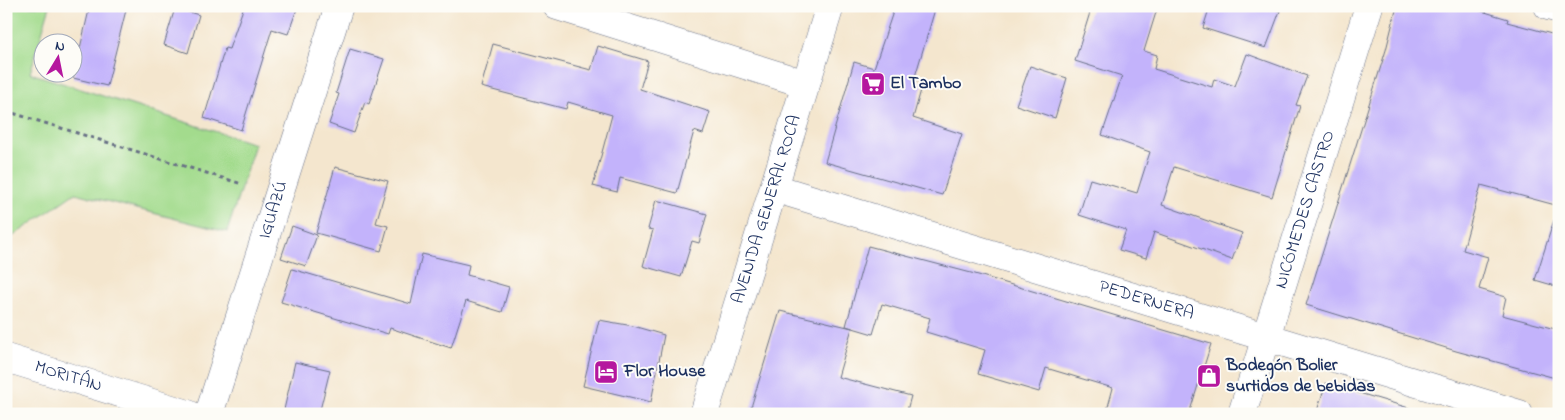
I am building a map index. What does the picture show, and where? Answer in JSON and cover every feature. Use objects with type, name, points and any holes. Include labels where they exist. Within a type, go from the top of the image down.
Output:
[{"type":"street","name":"IGUAZÚ","points":[[209,414],[339,6]]},
{"type":"street","points":[[557,6],[806,84]]},
{"type":"street","name":"AVENIDA GENERAL ROCA","points":[[704,414],[830,6]]},
{"type":"street","name":"NICÓMEDES CASTRO","points":[[1242,414],[1369,6]]},
{"type":"street","points":[[1548,6],[1559,10]]},
{"type":"street","name":"PEDERNERA","points":[[774,188],[1519,414]]},
{"type":"street","name":"MORITÁN","points":[[6,358],[188,414]]},
{"type":"path","points":[[6,111],[242,184]]},
{"type":"green space","points":[[6,6],[50,6],[42,32],[32,32],[32,66],[30,73],[32,74],[32,82],[59,82],[255,144],[227,232],[75,193],[6,241]]},
{"type":"building","points":[[90,6],[127,6],[107,86],[82,80],[82,40]]},
{"type":"building","points":[[244,6],[298,6],[288,34],[272,29],[241,130],[204,118],[225,48],[229,49]]},
{"type":"building","points":[[895,6],[936,6],[914,80],[923,83],[913,118],[962,134],[942,195],[825,162],[854,62],[874,68]]},
{"type":"building","points":[[1092,6],[1158,6],[1144,51],[1157,55],[1154,69],[1212,87],[1214,79],[1235,86],[1247,54],[1307,76],[1296,105],[1300,106],[1272,197],[1174,167],[1162,205],[1242,233],[1232,260],[1154,232],[1146,258],[1119,250],[1126,230],[1079,215],[1090,179],[1137,193],[1150,152],[1102,135],[1122,76],[1075,61]]},
{"type":"building","points":[[1210,6],[1266,6],[1280,11],[1266,48],[1203,28]]},
{"type":"building","points":[[1397,6],[1465,6],[1508,19],[1507,22],[1559,36],[1559,206],[1481,185],[1463,250],[1488,257],[1479,289],[1506,297],[1502,315],[1559,330],[1559,379],[1456,351],[1306,305],[1386,50]]},
{"type":"building","points":[[175,8],[199,15],[188,53],[164,45]]},
{"type":"building","points":[[493,44],[591,70],[598,46],[648,61],[640,89],[710,112],[703,134],[694,131],[677,193],[620,178],[617,192],[593,186],[612,115],[568,102],[566,109],[481,87]]},
{"type":"building","points":[[350,49],[384,59],[369,104],[365,102],[354,133],[329,124],[339,94],[336,93]]},
{"type":"building","points":[[1030,66],[1067,78],[1055,118],[1016,105]]},
{"type":"building","points":[[335,167],[388,181],[376,223],[388,226],[381,251],[316,233]]},
{"type":"building","points":[[656,200],[707,214],[699,243],[692,241],[681,277],[643,266],[653,230],[648,229]]},
{"type":"building","points":[[1554,220],[1559,220],[1559,287],[1535,280]]},
{"type":"building","points":[[292,226],[317,235],[306,266],[281,258]]},
{"type":"building","points":[[868,246],[975,274],[1211,344],[1189,414],[1106,414],[1113,388],[1046,368],[1039,392],[978,374],[985,350],[926,332],[930,318],[882,304],[873,334],[846,326]]},
{"type":"building","points":[[422,254],[469,265],[467,275],[509,287],[502,312],[466,301],[451,348],[390,328],[388,334],[281,302],[292,269],[411,304]]},
{"type":"building","points":[[780,311],[852,328],[838,377],[911,396],[906,414],[749,414]]},
{"type":"building","points":[[599,320],[633,326],[664,335],[651,402],[583,386]]},
{"type":"building","points":[[295,362],[330,370],[319,414],[283,414]]},
{"type":"building","points":[[1326,383],[1409,408],[1409,414],[1316,414]]},
{"type":"place","name":"El Tambo","points":[[873,84]]},
{"type":"place","name":"Flor House","points":[[606,372]]},
{"type":"place","name":"Bodegón Bolier surtidos de bebidas","points":[[1209,376]]}]
